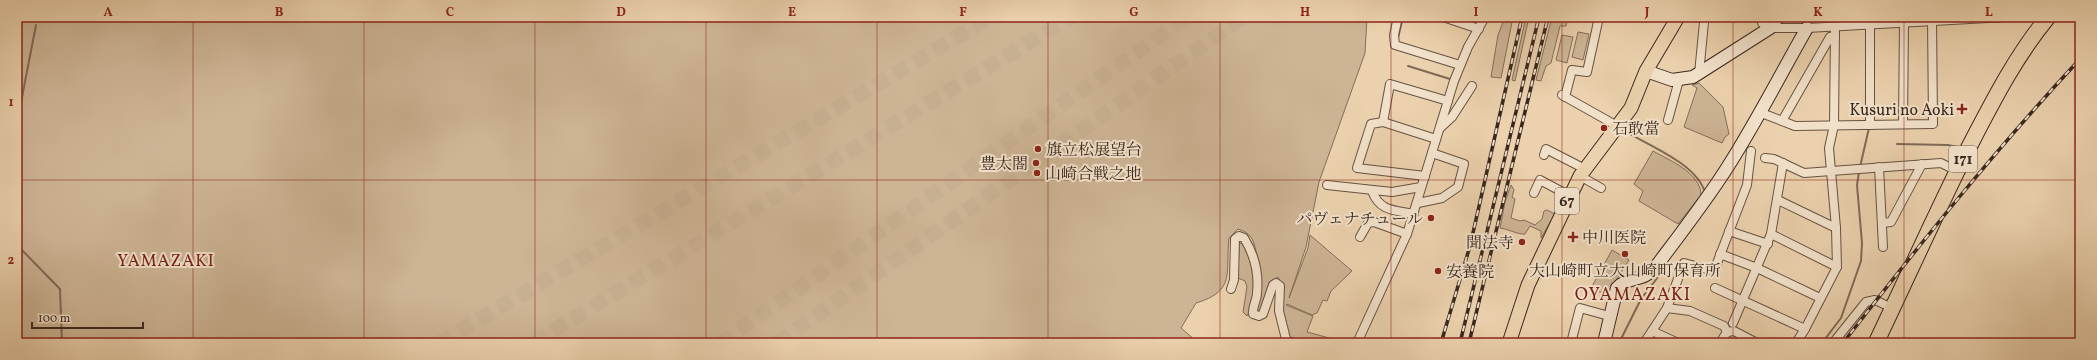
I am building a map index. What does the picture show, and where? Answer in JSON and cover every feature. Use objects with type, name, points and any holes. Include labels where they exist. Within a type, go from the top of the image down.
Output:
[{"type":"highway","name":"171","points":[[1876,343],[1957,171],[2002,84],[2020,55],[2048,17]]},
{"type":"main road","name":"67","points":[[1509,343],[1528,285],[1582,172],[1619,127],[1630,108],[1646,71],[1678,17]]},
{"type":"street","points":[[1398,17],[1394,35],[1395,45],[1460,65]]},
{"type":"street","points":[[1443,17],[1478,29]]},
{"type":"street","points":[[1357,343],[1407,234],[1418,203],[1421,187],[1460,65],[1485,17]]},
{"type":"street","points":[[1599,17],[1587,72],[1572,70],[1564,96],[1619,127]]},
{"type":"street","points":[[1760,17],[1762,23],[1770,28],[1835,27],[1904,23],[1932,19],[2006,17]]},
{"type":"street","points":[[1646,71],[1679,80],[1699,74],[1770,28],[1778,17]]},
{"type":"street","points":[[1759,112],[1795,126],[1933,124],[1932,19]]},
{"type":"street","points":[[1699,74],[1704,22]]},
{"type":"street","points":[[1903,124],[1904,23]]},
{"type":"street","points":[[1870,25],[1870,125]]},
{"type":"street","points":[[1796,343],[1805,329],[1837,267],[1836,228],[1830,145],[1834,125],[1835,27]]},
{"type":"street","points":[[1604,343],[1617,288],[1622,283],[1643,277],[1652,271],[1690,222],[1722,175],[1807,28]]},
{"type":"street","points":[[1782,121],[1830,37],[1835,36]]},
{"type":"street","points":[[1668,120],[1679,80]]},
{"type":"street","points":[[1383,122],[1390,84],[1448,101]]},
{"type":"street","points":[[1439,129],[1452,117],[1472,86]]},
{"type":"street","points":[[1425,176],[1357,168],[1371,124],[1383,122],[1436,139]]},
{"type":"street","points":[[1544,155],[1546,149],[1582,172],[1601,188]]},
{"type":"street","points":[[1644,343],[1667,308],[1684,263],[1714,271],[1747,185],[1751,151]]},
{"type":"street","points":[[1418,203],[1442,198],[1458,187],[1464,164],[1432,153]]},
{"type":"street","points":[[1766,158],[1782,163],[1804,173],[1941,163],[1957,171]]},
{"type":"street","points":[[1720,343],[1744,300],[1768,244],[1778,200],[1782,163]]},
{"type":"street","points":[[1882,223],[1891,222],[1922,164]]},
{"type":"street","points":[[1879,167],[1883,247]]},
{"type":"street","points":[[1534,193],[1540,180],[1570,196]]},
{"type":"street","points":[[1327,185],[1372,192],[1392,192],[1421,187]]},
{"type":"street","points":[[1372,192],[1381,206],[1414,214]]},
{"type":"street","points":[[1778,200],[1836,228]]},
{"type":"street","points":[[1360,237],[1368,223],[1374,222],[1407,234]]},
{"type":"street","points":[[1729,231],[1768,244]]},
{"type":"street","points":[[1771,234],[1837,267]]},
{"type":"street","points":[[1231,289],[1234,280],[1235,239],[1239,236],[1244,238],[1249,245],[1257,272],[1257,294],[1253,314],[1259,316],[1263,314],[1273,286],[1276,283],[1280,286],[1279,311],[1287,343]]},
{"type":"street","points":[[1720,254],[1757,268],[1820,298]]},
{"type":"street","points":[[1715,288],[1805,329]]},
{"type":"street","points":[[1833,343],[1866,302],[1875,300],[1892,308]]},
{"type":"street","points":[[1570,343],[1580,308],[1610,316]]},
{"type":"street","points":[[1667,308],[1690,311],[1729,328],[1757,343]]},
{"type":"street","points":[[1652,331],[1678,343]]},
{"type":"shaded area","points":[[17,17],[1367,17],[1365,53],[1319,182],[1306,247],[1289,298],[1308,248],[1310,235],[1352,271],[1331,291],[1327,301],[1323,300],[1317,313],[1312,315],[1287,304],[1286,305],[1313,316],[1307,332],[1348,343],[1316,343],[1290,337],[1282,311],[1283,287],[1278,277],[1270,282],[1259,313],[1256,312],[1261,282],[1259,260],[1251,237],[1246,232],[1238,229],[1229,238],[1228,270],[1223,286],[1218,292],[1209,298],[1196,303],[1181,328],[1196,341],[1194,343],[17,343]]},
{"type":"shaded area","points":[[1505,17],[1513,17],[1501,78],[1491,77],[1498,35]]},
{"type":"shaded area","points":[[1526,17],[1529,17],[1515,81],[1512,80]]},
{"type":"shaded area","points":[[1552,17],[1580,17],[1579,19],[1568,18],[1566,26],[1560,26],[1551,63],[1546,66],[1541,81],[1536,80]]},
{"type":"shaded area","points":[[1578,32],[1589,34],[1583,60],[1572,57]]},
{"type":"shaded area","points":[[1562,35],[1573,37],[1567,63],[1556,60]]},
{"type":"shaded area","points":[[1699,83],[1723,107],[1729,134],[1725,137],[1722,143],[1684,127],[1697,88],[1692,85]]},
{"type":"shaded area","points":[[1653,151],[1683,168],[1696,180],[1700,187],[1701,195],[1678,224],[1639,201],[1643,191],[1634,184]]},
{"type":"shaded area","points":[[1511,185],[1514,190],[1512,197],[1515,199],[1511,218],[1520,221],[1524,220],[1535,225],[1542,219],[1544,211],[1547,210],[1555,214],[1541,238],[1541,231],[1530,226],[1525,234],[1500,228],[1505,202]]},
{"type":"shaded area","points":[[1239,243],[1244,244],[1250,262],[1254,289],[1253,298],[1247,316],[1243,312],[1247,287],[1245,281],[1238,278]]},
{"type":"shaded area","points":[[1612,250],[1629,260],[1613,285],[1610,294],[1590,290]]},
{"type":"waterway","points":[[1398,38],[1403,17]]},
{"type":"waterway","points":[[17,123],[36,25]]},
{"type":"waterway","points":[[1408,66],[1450,79]]},
{"type":"waterway","points":[[1860,167],[1869,128]]},
{"type":"waterway","points":[[1623,130],[1682,164],[1693,173],[1705,193]]},
{"type":"waterway","points":[[1897,144],[1948,145],[1962,148]]},
{"type":"waterway","points":[[1822,343],[1841,318],[1861,261],[1862,243],[1857,185],[1859,172]]},
{"type":"waterway","points":[[17,245],[60,289],[62,343]]},
{"type":"waterway","points":[[1619,343],[1641,299],[1658,277]]},
{"type":"tunnel","points":[[439,343],[991,17]]},
{"type":"tunnel","points":[[533,343],[1071,17]]},
{"type":"tunnel","points":[[720,343],[1187,17]]},
{"type":"tunnel","points":[[777,343],[1243,17]]},
{"type":"railway","points":[[1441,343],[1470,246],[1522,17]]},
{"type":"railway","points":[[1460,343],[1539,17]]},
{"type":"railway","points":[[1469,343],[1548,17]]},
{"type":"railway","points":[[1843,343],[1958,198],[2080,59]]},
{"type":"place","name":"Kusuri no Aoki","points":[[1962,109]]},
{"type":"place","name":"石敢當","points":[[1604,128]]},
{"type":"place","name":"旗立松展望台","points":[[1038,149]]},
{"type":"place","name":"豊太閤","points":[[1036,163]]},
{"type":"place","name":"山崎合戦之地","points":[[1037,173]]},
{"type":"place","name":"パヴェナチュール","points":[[1431,218]]},
{"type":"place","name":"中川医院","points":[[1573,237]]},
{"type":"place","name":"聞法寺","points":[[1522,242]]},
{"type":"place","name":"大山崎町立大山崎町保育所","points":[[1625,254]]},
{"type":"place","name":"安養院","points":[[1438,271]]},
{"type":"district","name":"YAMAZAKI","points":[[166,260]]},
{"type":"district","name":"OYAMAZAKI","points":[[1633,294]]}]
